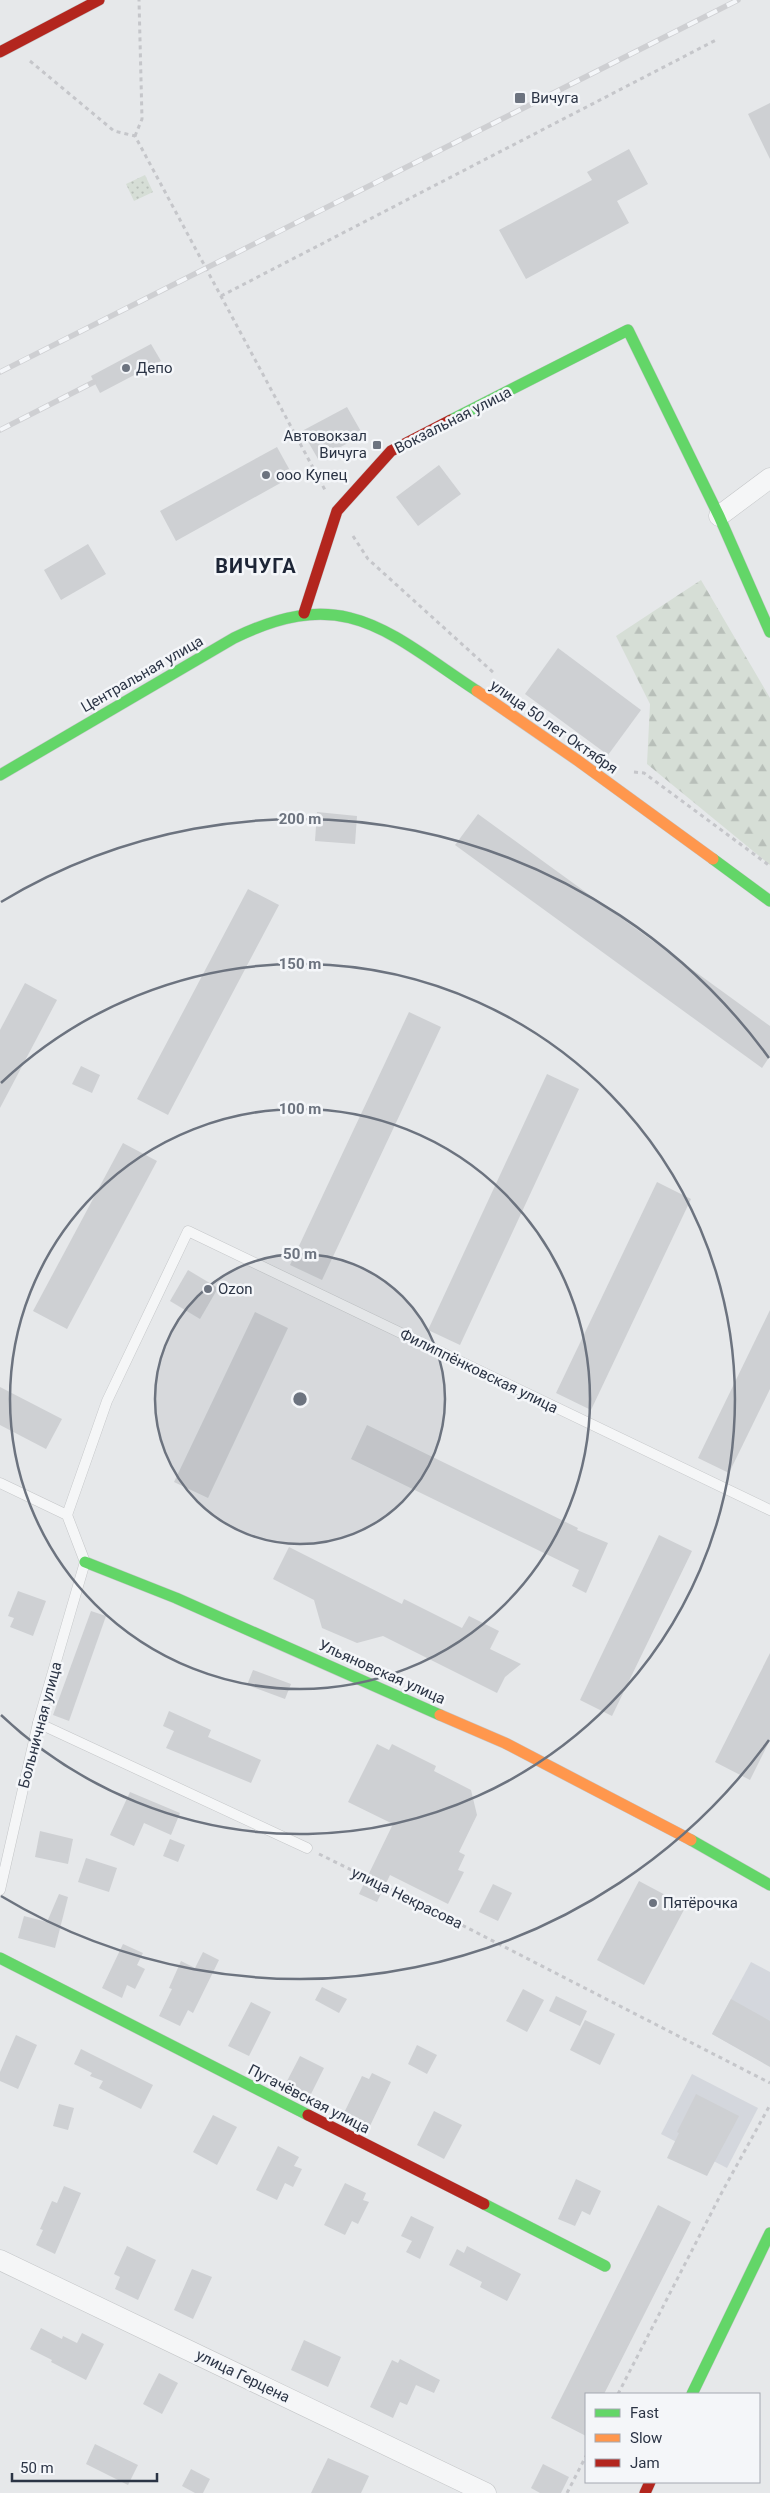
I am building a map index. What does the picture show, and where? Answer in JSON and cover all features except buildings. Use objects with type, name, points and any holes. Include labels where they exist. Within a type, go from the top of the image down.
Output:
[{"type":"street","points":[[0,52],[95,1]]},
{"type":"street","name":"Вокзальная улица","points":[[304,613],[337,511],[391,451],[628,330],[718,516]]},
{"type":"street","points":[[770,478],[718,516],[770,632]]},
{"type":"street","name":"Центральная улица","points":[[0,775],[234,638],[274,618],[304,613]]},
{"type":"street","name":"улица 50 лет Октября","points":[[304,613],[340,615],[382,629],[503,708],[770,901]]},
{"type":"street","name":"Ульяновская улица","points":[[85,1562],[176,1598],[505,1743],[658,1822],[770,1885]]},
{"type":"street","name":"Пугачёвская улица","points":[[0,1958],[605,2266]]},
{"type":"street","points":[[692,2393],[770,2233]]},
{"type":"street","name":"улица Герцена","points":[[0,2260],[486,2493]]},
{"type":"lane","name":"Филиппёнковская улица","points":[[67,1515],[107,1401],[188,1231],[770,1510]]},
{"type":"lane","points":[[0,1483],[67,1515],[85,1562]]},
{"type":"lane","name":"Больничная улица","points":[[0,1890],[38,1723],[85,1562]]},
{"type":"lane","points":[[38,1723],[307,1848]]},
{"type":"path","points":[[135,136],[142,120],[139,0]]},
{"type":"path","points":[[222,296],[716,40]]},
{"type":"path","points":[[12,46],[114,131],[135,136],[337,511],[368,559],[502,680]]},
{"type":"path","points":[[629,772],[644,773],[770,866]]},
{"type":"path","name":"улица Некрасова","points":[[307,1848],[415,1901],[770,2083]]},
{"type":"path","points":[[619,2393],[721,2194],[770,2104]]},
{"type":"path","points":[[567,2493],[585,2458]]},
{"type":"shaded area","points":[[751,1962],[770,1972],[770,2066],[712,2034]]},
{"type":"shaded area","points":[[692,2074],[758,2108],[727,2168],[661,2134]]},
{"type":"green space","points":[[145,175],[153,192],[134,201],[126,184]]},
{"type":"green space","points":[[701,580],[770,698],[770,865],[647,764],[650,704],[616,636]]},
{"type":"railway","points":[[0,372],[738,0]]},
{"type":"railway","points":[[0,430],[94,382]]},
{"type":"traffic: fast","points":[[451,420],[628,330],[719,516],[770,632]]},
{"type":"traffic: fast","points":[[0,775],[234,638],[273,622],[306,615],[336,615],[363,622],[389,634],[416,650],[477,691]]},
{"type":"traffic: fast","points":[[713,859],[770,901]]},
{"type":"traffic: fast","points":[[85,1562],[176,1598],[440,1715]]},
{"type":"traffic: fast","points":[[691,1840],[770,1885]]},
{"type":"traffic: fast","points":[[0,1958],[308,2115]]},
{"type":"traffic: fast","points":[[484,2204],[605,2266]]},
{"type":"traffic: fast","points":[[692,2393],[770,2233]]},
{"type":"traffic: slow","points":[[477,691],[577,760],[713,859]]},
{"type":"traffic: slow","points":[[440,1715],[505,1743],[691,1840]]},
{"type":"traffic: jam","points":[[0,52],[99,0]]},
{"type":"traffic: jam","points":[[304,613],[337,511],[391,451],[451,420]]},
{"type":"traffic: jam","points":[[308,2115],[484,2204]]},
{"type":"traffic: jam","points":[[645,2493],[650,2483]]},
{"type":"place","name":"Вичуга","points":[[520,98]]},
{"type":"place","name":"Депо","points":[[126,368]]},
{"type":"place","name":"Автовокзал Вичуга","points":[[377,445]]},
{"type":"place","name":"ооо Купец","points":[[266,475]]},
{"type":"place","name":"Ozon","points":[[208,1289]]},
{"type":"place","name":"Пятёрочка","points":[[653,1903]]},
{"type":"district","name":"ВИЧУГА","points":[[256,566]]}]
